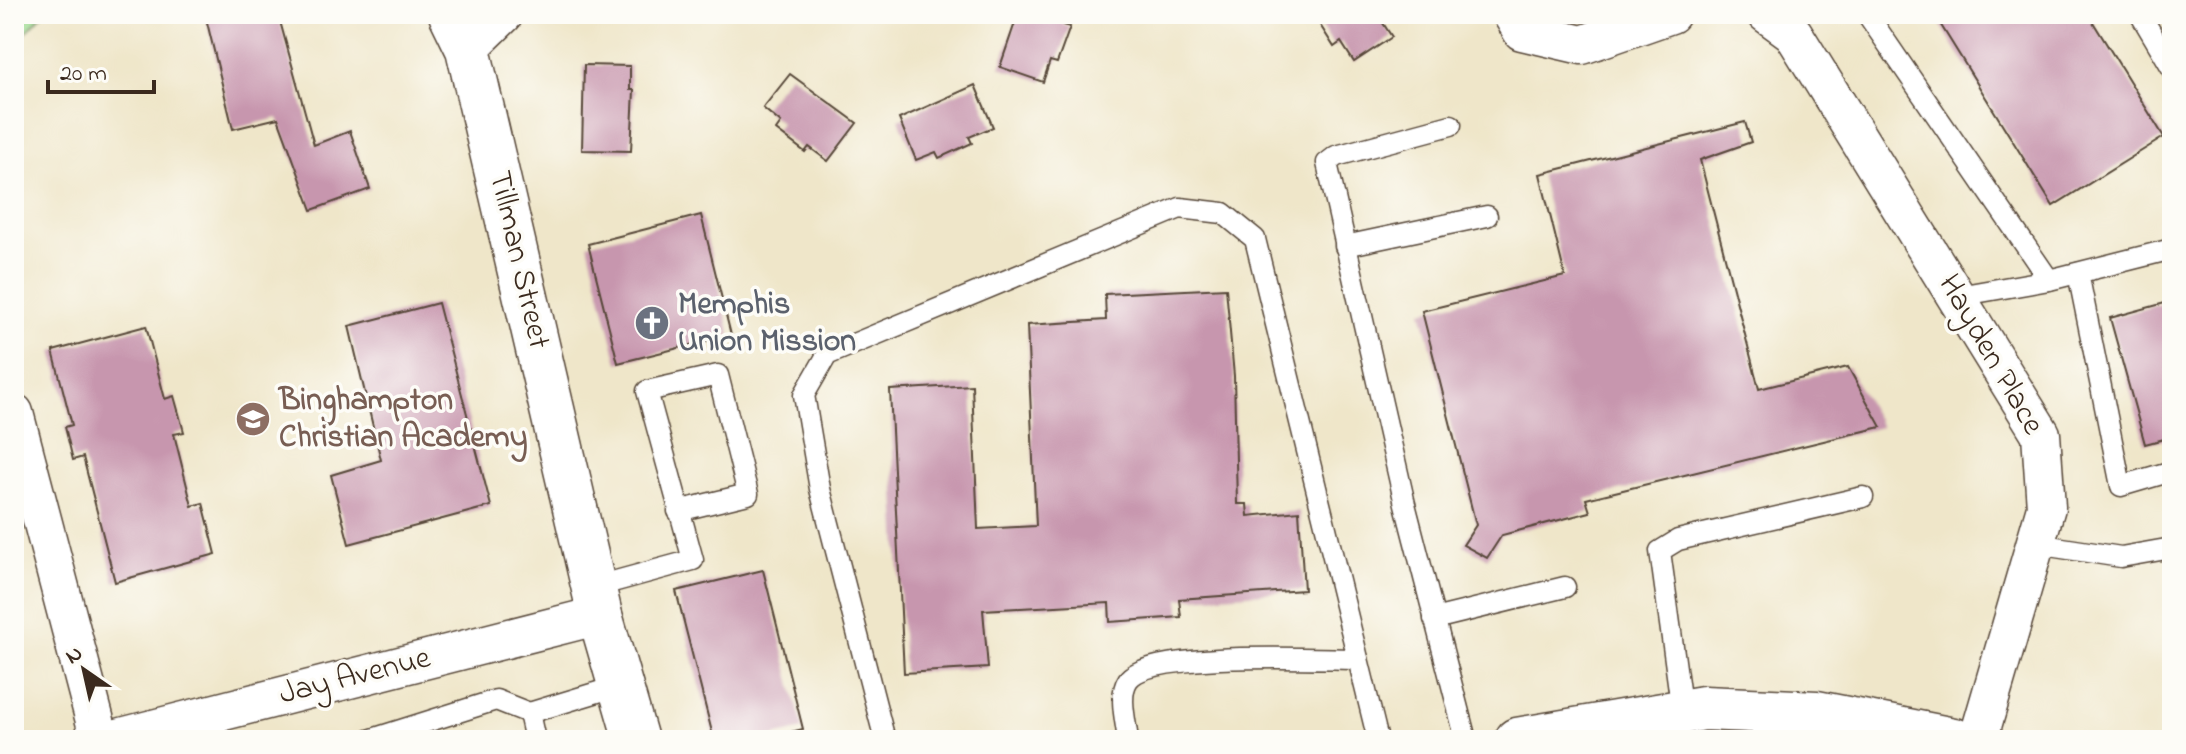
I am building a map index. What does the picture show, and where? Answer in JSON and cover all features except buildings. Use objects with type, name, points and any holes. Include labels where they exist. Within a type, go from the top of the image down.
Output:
[{"type":"main road","name":"Tillman Street","points":[[460,32],[597,601],[636,740]]},
{"type":"main road","points":[[1517,740],[1704,708],[1817,713],[1954,740]]},
{"type":"street","points":[[460,32],[504,14]]},
{"type":"street","points":[[1512,14],[1522,31],[1582,45],[1671,14]]},
{"type":"street","name":"Hayden Place","points":[[1767,14],[1793,33],[2041,434],[2046,507],[1978,740]]},
{"type":"street","points":[[14,413],[100,740]]},
{"type":"street","name":"Jay Avenue","points":[[110,740],[597,601]]},
{"type":"lane","points":[[1867,14],[2049,280]]},
{"type":"lane","points":[[2140,14],[2172,68]]},
{"type":"lane","points":[[1451,125],[1336,156],[1327,163],[1434,619],[1466,740]]},
{"type":"lane","points":[[885,740],[820,489],[804,395],[827,355],[1180,208],[1223,213],[1255,239],[1378,740]]},
{"type":"lane","points":[[1345,246],[1487,216]]},
{"type":"lane","points":[[1958,296],[2049,280],[2172,249]]},
{"type":"lane","points":[[2078,273],[2121,486],[2172,471]]},
{"type":"lane","points":[[597,601],[693,560],[678,511],[647,391],[718,375],[748,494],[678,511]]},
{"type":"lane","points":[[1682,712],[1660,551],[1678,540],[1863,497]]},
{"type":"lane","points":[[2036,544],[2121,557],[2172,548]]},
{"type":"lane","points":[[1434,619],[1565,587]]},
{"type":"lane","points":[[1128,740],[1123,690],[1130,677],[1161,662],[1358,659]]},
{"type":"lane","points":[[369,740],[496,700],[529,713],[621,685]]},
{"type":"lane","points":[[529,713],[535,740]]},
{"type":"green space","points":[[14,14],[43,14],[14,46]]},
{"type":"place","name":"Memphis Union Mission","points":[[652,323]]},
{"type":"place","name":"Binghampton Christian Academy","points":[[253,419]]}]
